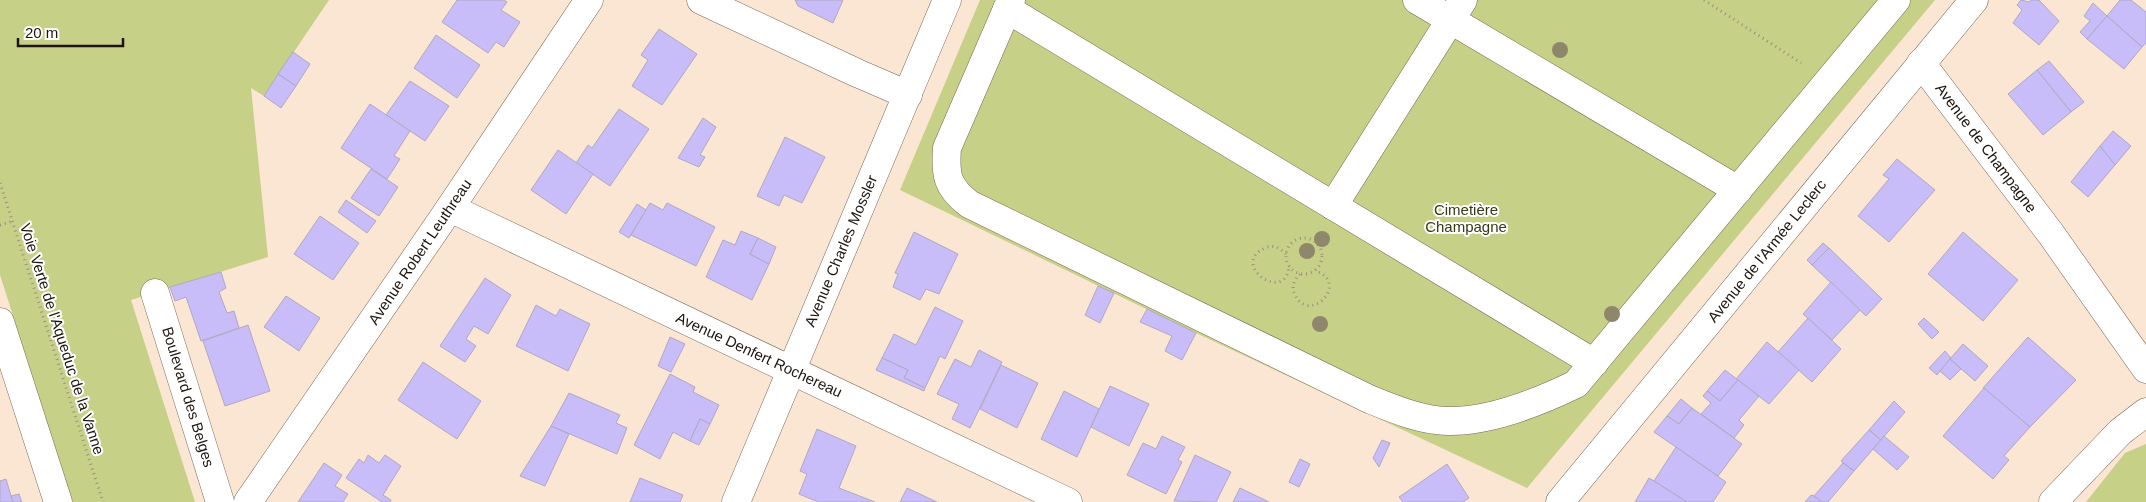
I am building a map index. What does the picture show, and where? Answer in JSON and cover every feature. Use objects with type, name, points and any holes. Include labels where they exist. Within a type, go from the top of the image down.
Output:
[{"type":"street","name":"Avenue Robert Leuthreau","points":[[248,502],[450,208],[589,0]]},
{"type":"street","points":[[701,0],[857,73],[908,94]]},
{"type":"street","name":"Avenue Charles Mossler","points":[[736,502],[947,0]]},
{"type":"street","points":[[1417,0],[1456,10],[1738,190]]},
{"type":"street","points":[[1594,364],[1333,206],[1009,4],[947,148],[946,166],[950,183],[956,194],[969,204],[1369,399],[1406,414],[1447,421],[1481,418],[1520,408],[1576,384],[1594,364],[1896,0]]},
{"type":"street","name":"Avenue de l'Armée Leclerc","points":[[1560,502],[1974,0]]},
{"type":"street","points":[[1333,206],[1456,10]]},
{"type":"street","name":"Avenue de Champagne","points":[[1922,63],[2052,234],[2146,369]]},
{"type":"street","name":"Avenue Denfert Rochereau","points":[[450,208],[1068,502]]},
{"type":"street","name":"Boulevard des Belges","points":[[155,293],[220,502]]},
{"type":"street","points":[[0,322],[58,502]]},
{"type":"street","points":[[2053,502],[2120,432],[2146,412]]},
{"type":"path","points":[[1704,0],[1829,81]]},
{"type":"path","name":"Voie Verte de l'Aqueduc de la Vanne","points":[[0,183],[103,502]]},
{"type":"path","points":[[0,225],[13,221]]},
{"type":"path","points":[[1300,274],[1289,266],[1286,254],[1288,247],[1293,241],[1307,238],[1314,241],[1322,252],[1322,259],[1314,271]]},
{"type":"path","points":[[1286,254],[1278,247],[1268,246],[1260,250],[1254,258],[1254,268],[1258,276],[1266,281],[1275,282],[1283,278],[1289,266]]},
{"type":"path","points":[[1317,270],[1325,276],[1329,285],[1328,294],[1323,302],[1305,305],[1297,299],[1293,291],[1294,282],[1300,274],[1317,270]]},
{"type":"green space","points":[[0,0],[329,0],[264,96],[251,88],[268,257],[131,300],[195,502],[73,502],[0,275]]},
{"type":"green space","name":"Cimetière Champagne","points":[[980,0],[1935,0],[1527,488],[1196,333],[900,190]]},
{"type":"green space","points":[[2146,444],[2146,502],[2086,502],[2125,453]]},
{"type":"building","points":[[457,0],[504,0],[507,2],[501,10],[520,22],[504,47],[496,42],[488,53],[442,22]]},
{"type":"building","points":[[795,0],[843,0],[833,23],[798,6]]},
{"type":"building","points":[[2021,0],[2029,2],[2031,0],[2039,0],[2059,21],[2039,45],[2013,23],[2022,10],[2017,5]]},
{"type":"building","points":[[2120,0],[2131,0],[2146,12],[2146,43],[2142,47],[2107,16]]},
{"type":"building","points":[[2093,3],[2107,16],[2087,39],[2080,32],[2090,21],[2084,16]]},
{"type":"building","points":[[2107,16],[2142,47],[2124,69],[2087,39]]},
{"type":"building","points":[[659,29],[697,54],[662,105],[632,86],[648,60],[641,55]]},
{"type":"building","points":[[436,35],[480,65],[457,98],[414,68]]},
{"type":"building","points":[[293,52],[310,64],[296,86],[278,74]]},
{"type":"building","points":[[2049,61],[2084,102],[2071,112],[2037,70]]},
{"type":"building","points":[[2037,70],[2071,112],[2043,135],[2008,94]]},
{"type":"building","points":[[278,74],[296,86],[281,108],[264,96]]},
{"type":"building","points":[[410,81],[449,106],[425,141],[386,115]]},
{"type":"building","points":[[370,104],[410,131],[394,156],[400,159],[387,179],[341,148]]},
{"type":"building","points":[[619,109],[649,129],[610,186],[576,163],[588,145],[592,148]]},
{"type":"building","points":[[703,118],[716,127],[700,155],[705,157],[699,167],[678,158]]},
{"type":"building","points":[[2113,131],[2131,146],[2115,165],[2100,146]]},
{"type":"building","points":[[785,137],[825,157],[802,203],[784,195],[779,206],[757,196]]},
{"type":"building","points":[[2100,146],[2115,165],[2088,197],[2071,182]]},
{"type":"building","points":[[558,150],[593,174],[566,214],[531,190]]},
{"type":"building","points":[[1897,159],[1935,190],[1889,242],[1858,216],[1889,179],[1883,175]]},
{"type":"building","points":[[371,169],[398,187],[379,216],[351,198]]},
{"type":"building","points":[[346,200],[376,221],[367,233],[338,212]]},
{"type":"building","points":[[650,203],[663,210],[667,203],[715,227],[696,266],[631,235]]},
{"type":"building","points":[[637,204],[646,210],[629,238],[619,232]]},
{"type":"building","points":[[320,216],[359,243],[333,280],[294,254]]},
{"type":"building","points":[[741,231],[758,238],[750,254],[769,264],[752,300],[706,277],[723,240],[735,245]]},
{"type":"building","points":[[914,232],[958,254],[939,294],[926,289],[920,300],[893,287],[898,274],[895,273]]},
{"type":"building","points":[[1963,232],[2018,280],[1983,321],[1928,274]]},
{"type":"building","points":[[758,238],[776,247],[769,264],[750,254]]},
{"type":"building","points":[[1823,243],[1829,248],[1812,265],[1807,260]]},
{"type":"building","points":[[1829,248],[1882,299],[1866,316],[1812,265]]},
{"type":"building","points":[[221,272],[226,288],[219,292],[227,313],[234,311],[239,328],[201,341],[186,297],[175,301],[170,287]]},
{"type":"building","points":[[485,278],[511,295],[488,334],[474,326],[466,339],[476,346],[465,362],[440,346]]},
{"type":"building","points":[[1831,282],[1860,310],[1832,340],[1803,314]]},
{"type":"building","points":[[1098,286],[1114,293],[1100,323],[1085,315]]},
{"type":"building","points":[[286,296],[320,318],[299,351],[264,327]]},
{"type":"building","points":[[536,305],[556,316],[560,309],[590,324],[568,371],[516,346]]},
{"type":"building","points":[[935,307],[963,321],[945,359],[940,356],[925,388],[904,378],[908,370],[882,358],[894,334],[916,345]]},
{"type":"building","points":[[1147,309],[1196,333],[1182,360],[1165,351],[1172,336],[1140,322]]},
{"type":"building","points":[[1808,318],[1841,349],[1812,382],[1778,352]]},
{"type":"building","points":[[1924,318],[1939,332],[1932,339],[1918,324]]},
{"type":"building","points":[[248,325],[270,391],[225,406],[203,341]]},
{"type":"building","points":[[670,337],[685,344],[671,372],[658,366]]},
{"type":"building","points":[[2028,337],[2076,380],[2030,427],[1983,388]]},
{"type":"building","points":[[1767,342],[1799,370],[1769,404],[1736,379]]},
{"type":"building","points":[[1963,344],[1988,366],[1975,381],[1950,359]]},
{"type":"building","points":[[979,350],[1002,362],[970,428],[952,419],[959,404],[937,394],[955,359],[971,367]]},
{"type":"building","points":[[1945,351],[1951,358],[1937,375],[1929,368]]},
{"type":"building","points":[[882,358],[908,370],[904,378],[925,388],[924,391],[876,370]]},
{"type":"building","points":[[1950,359],[1961,369],[1950,380],[1940,371]]},
{"type":"building","points":[[423,362],[481,401],[457,439],[398,400]]},
{"type":"building","points":[[1001,365],[1038,383],[1017,428],[980,409]]},
{"type":"building","points":[[1725,370],[1738,380],[1720,401],[1707,391]]},
{"type":"building","points":[[670,374],[695,387],[693,392],[719,405],[710,424],[700,419],[690,441],[673,432],[660,459],[634,445]]},
{"type":"building","points":[[1738,380],[1759,396],[1739,420],[1744,425],[1734,438],[1701,414],[1711,403],[1703,396],[1707,391],[1720,401]]},
{"type":"building","points":[[1110,386],[1149,404],[1129,446],[1091,427]]},
{"type":"building","points":[[1984,388],[2030,427],[2004,456],[2009,460],[1993,479],[1943,436]]},
{"type":"building","points":[[1064,391],[1099,409],[1077,457],[1041,439]]},
{"type":"building","points":[[569,393],[620,415],[616,423],[627,428],[617,454],[551,426]]},
{"type":"building","points":[[1681,399],[1692,408],[1679,424],[1667,416]]},
{"type":"building","points":[[1894,401],[1905,412],[1881,440],[1869,430]]},
{"type":"building","points":[[1692,408],[1742,444],[1718,476],[1654,432],[1667,416],[1679,424]]},
{"type":"building","points":[[700,419],[710,424],[699,445],[690,441]]},
{"type":"building","points":[[551,426],[569,434],[545,486],[520,476]]},
{"type":"building","points":[[817,429],[856,446],[839,488],[875,502],[818,502],[799,494],[807,474],[800,471]]},
{"type":"building","points":[[1869,430],[1881,440],[1854,471],[1841,461]]},
{"type":"building","points":[[1162,436],[1185,447],[1178,460],[1182,462],[1166,494],[1127,475],[1143,443],[1156,449]]},
{"type":"building","points":[[1884,436],[1909,457],[1897,470],[1873,449]]},
{"type":"building","points":[[1382,440],[1390,443],[1379,467],[1373,458]]},
{"type":"building","points":[[1676,447],[1726,482],[1713,502],[1687,502],[1654,481]]},
{"type":"building","points":[[368,455],[379,463],[385,455],[401,466],[383,495],[391,500],[390,502],[382,502],[346,478],[359,459],[364,463]]},
{"type":"building","points":[[1195,455],[1231,472],[1216,502],[1174,501]]},
{"type":"building","points":[[1300,459],[1310,464],[1299,487],[1289,482]]},
{"type":"building","points":[[324,463],[342,475],[335,486],[348,494],[343,502],[298,502]]},
{"type":"building","points":[[1843,463],[1854,471],[1828,502],[1822,502],[1814,496]]},
{"type":"building","points":[[1447,464],[1469,498],[1463,502],[1403,502],[1399,497]]},
{"type":"building","points":[[640,478],[683,495],[680,502],[630,502]]},
{"type":"building","points":[[1649,478],[1654,481],[1687,502],[1635,502]]},
{"type":"building","points":[[6,479],[13,502],[0,502],[0,481]]},
{"type":"building","points":[[907,488],[937,502],[900,502]]},
{"type":"building","points":[[1240,488],[1269,502],[1233,502]]},
{"type":"building","points":[[19,494],[22,502],[13,502],[11,496]]},
{"type":"building","points":[[1811,495],[1814,496],[1822,502],[1805,502]]}]
